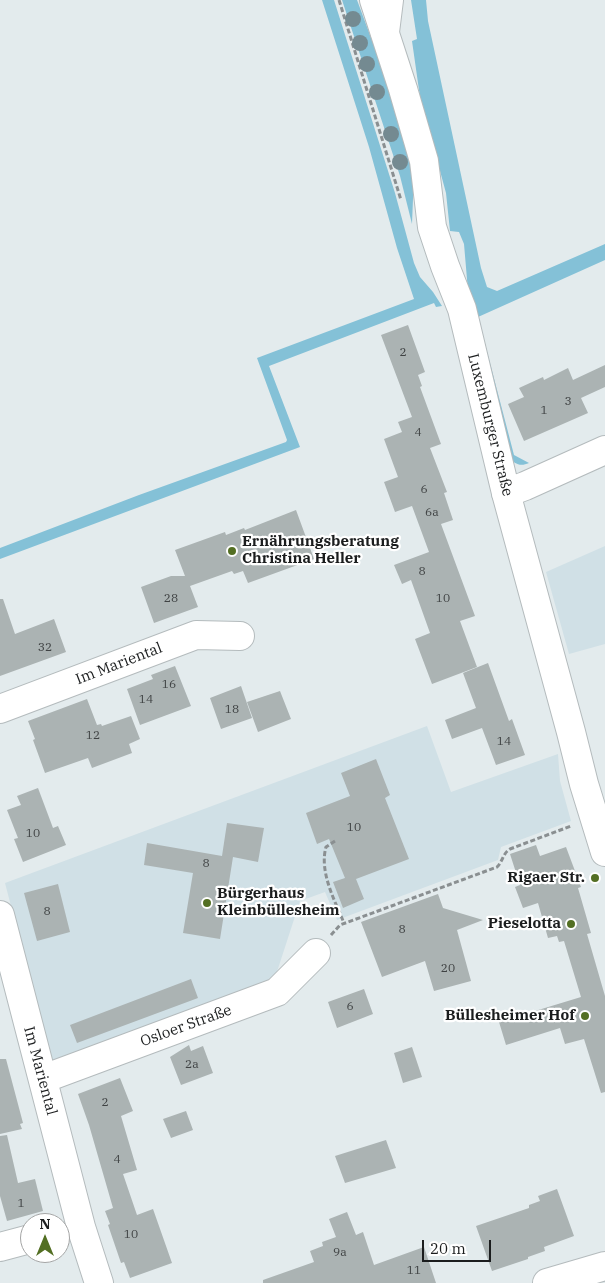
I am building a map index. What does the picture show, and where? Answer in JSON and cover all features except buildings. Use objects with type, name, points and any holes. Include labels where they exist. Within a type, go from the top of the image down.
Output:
[{"type":"street","name":"Luxemburger Straße","points":[[374,0],[424,161],[432,226],[442,259],[462,309],[506,493],[584,784],[605,852]]},
{"type":"street","points":[[385,32],[389,0]]},
{"type":"street","points":[[506,493],[605,450]]},
{"type":"street","name":"Im Mariental","points":[[0,710],[196,635],[240,636]]},
{"type":"street","name":"Im Mariental","points":[[0,915],[43,1080],[67,1213]]},
{"type":"street","name":"Osloer Straße","points":[[43,1080],[277,992],[316,953]]},
{"type":"street","name":"Im Mariental","points":[[70,1229],[99,1283]]},
{"type":"street","points":[[0,1247],[20,1242]]},
{"type":"street","points":[[547,1283],[605,1266]]},
{"type":"path","points":[[338,0],[386,147],[403,206]]},
{"type":"path","points":[[316,953],[340,924],[497,867],[510,849],[570,826]]},
{"type":"path","points":[[335,841],[326,848],[325,863],[329,885],[344,923]]},
{"type":"shaded area","points":[[322,0],[334,0],[395,193],[414,263],[420,277],[442,306],[436,307],[434,303],[269,366],[300,447],[0,559],[0,548],[286,442],[287,440],[257,358],[414,299],[397,248],[369,147]]},
{"type":"shaded area","points":[[342,0],[357,0],[380,62],[414,173],[412,224],[400,176]]},
{"type":"shaded area","points":[[411,0],[426,0],[428,21],[481,268],[487,287],[497,291],[605,244],[605,260],[478,317],[514,455],[529,463],[523,465],[508,457],[468,291],[464,244],[459,232],[450,231],[446,193],[420,97],[412,41],[417,39]]},
{"type":"shaded area","points":[[605,546],[605,644],[569,654],[546,572]]},
{"type":"shaded area","points":[[427,726],[451,792],[558,754],[560,781],[571,821],[501,847],[498,860],[337,920],[325,892],[300,901],[273,984],[62,1064],[51,1059],[5,883]]},
{"type":"place","name":"Ernährungsberatung Christina Heller","points":[[232,551]]},
{"type":"place","name":"Rigaer Str.","points":[[595,878]]},
{"type":"place","name":"Bürgerhaus Kleinbüllesheim","points":[[207,903]]},
{"type":"place","name":"Pieselotta","points":[[571,924]]},
{"type":"place","name":"Büllesheimer Hof","points":[[585,1016]]}]
